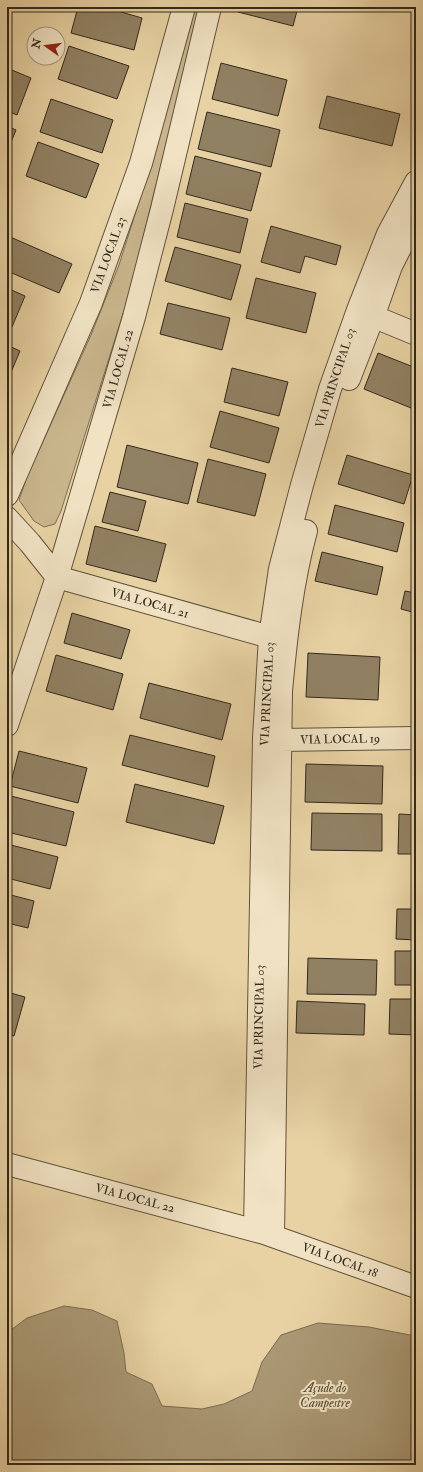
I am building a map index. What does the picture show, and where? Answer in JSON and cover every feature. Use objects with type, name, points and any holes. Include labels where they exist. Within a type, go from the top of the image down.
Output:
[{"type":"street","name":"VIA LOCAL 23","points":[[7,495],[91,303],[141,163],[184,7]]},
{"type":"street","name":"VIA LOCAL 22","points":[[7,725],[57,577],[134,317],[162,209],[210,7]]},
{"type":"street","name":"VIA PRINCIPAL 03","points":[[264,1233],[272,739],[281,691],[278,638],[321,470],[388,234],[416,182]]},
{"type":"street","name":"VIA PRINCIPAL 03","points":[[365,313],[416,217]]},
{"type":"street","points":[[365,313],[416,334]]},
{"type":"street","points":[[7,518],[30,542],[57,577]]},
{"type":"street","name":"VIA LOCAL 21","points":[[57,577],[278,638]]},
{"type":"street","name":"VIA LOCAL 19","points":[[272,739],[416,738]]},
{"type":"street","name":"VIA LOCAL 22","points":[[7,1164],[264,1233]]},
{"type":"street","name":"VIA LOCAL 18","points":[[264,1233],[416,1287]]},
{"type":"shaded area","points":[[194,7],[200,7],[128,298],[61,511],[55,524],[44,527],[34,521],[19,500],[27,477],[91,335],[119,265],[155,151]]},
{"type":"water","name":"Açude do Campestre","points":[[64,1306],[92,1310],[117,1321],[124,1353],[126,1372],[152,1384],[162,1406],[202,1409],[224,1404],[252,1391],[262,1362],[281,1335],[318,1323],[369,1327],[415,1336],[416,1465],[7,1465],[7,1333],[27,1318]]},
{"type":"building","points":[[78,7],[104,7],[142,18],[134,50],[71,33]]},
{"type":"building","points":[[240,7],[298,7],[293,26],[238,12]]},
{"type":"building","points":[[69,46],[129,66],[117,99],[58,79],[62,66],[66,66],[66,55]]},
{"type":"building","points":[[221,63],[287,80],[278,116],[212,99]]},
{"type":"building","points":[[7,68],[31,78],[17,115],[7,111]]},
{"type":"building","points":[[327,96],[400,114],[392,146],[319,128]]},
{"type":"building","points":[[51,99],[113,120],[102,153],[40,132]]},
{"type":"building","points":[[207,112],[280,130],[271,167],[198,149]]},
{"type":"building","points":[[7,126],[16,130],[7,152]]},
{"type":"building","points":[[38,142],[99,164],[86,198],[26,176]]},
{"type":"building","points":[[195,156],[261,173],[251,211],[186,194]]},
{"type":"building","points":[[185,203],[248,219],[240,253],[177,237]]},
{"type":"building","points":[[271,226],[341,246],[336,265],[305,256],[300,273],[261,262]]},
{"type":"building","points":[[8,236],[72,264],[59,293],[7,271]]},
{"type":"building","points":[[175,247],[241,265],[231,300],[165,281]]},
{"type":"building","points":[[256,278],[316,293],[306,333],[246,318]]},
{"type":"building","points":[[7,288],[25,296],[12,327],[7,324]]},
{"type":"building","points":[[168,303],[230,318],[222,350],[160,334]]},
{"type":"building","points":[[7,345],[20,351],[9,377],[7,377]]},
{"type":"building","points":[[378,353],[416,368],[416,410],[364,389]]},
{"type":"building","points":[[232,368],[288,382],[279,416],[224,402]]},
{"type":"building","points":[[220,411],[279,428],[269,463],[210,447]]},
{"type":"building","points":[[127,445],[198,463],[188,504],[117,487]]},
{"type":"building","points":[[347,455],[413,475],[404,504],[338,484]]},
{"type":"building","points":[[208,459],[266,474],[255,516],[197,502]]},
{"type":"building","points":[[110,492],[146,501],[138,531],[102,522]]},
{"type":"building","points":[[335,505],[404,523],[397,552],[328,534]]},
{"type":"building","points":[[95,526],[166,544],[156,582],[86,564]]},
{"type":"building","points":[[322,552],[383,567],[377,595],[315,581]]},
{"type":"building","points":[[405,591],[416,593],[416,613],[401,609]]},
{"type":"building","points":[[72,613],[130,630],[121,659],[64,643]]},
{"type":"building","points":[[308,653],[380,657],[378,700],[306,697]]},
{"type":"building","points":[[56,655],[123,674],[113,710],[46,691]]},
{"type":"building","points":[[149,683],[231,704],[222,740],[140,718]]},
{"type":"building","points":[[130,735],[215,756],[208,787],[122,765]]},
{"type":"building","points":[[19,751],[87,768],[78,803],[10,786]]},
{"type":"building","points":[[306,764],[383,766],[382,804],[305,802]]},
{"type":"building","points":[[135,784],[224,806],[214,844],[126,822]]},
{"type":"building","points":[[7,795],[74,812],[66,846],[7,832]]},
{"type":"building","points":[[312,813],[382,814],[382,851],[311,850]]},
{"type":"building","points":[[399,814],[416,815],[416,854],[398,854]]},
{"type":"building","points":[[7,844],[58,857],[50,889],[7,878]]},
{"type":"building","points":[[7,894],[34,901],[28,928],[7,923]]},
{"type":"building","points":[[397,909],[416,909],[416,940],[396,939]]},
{"type":"building","points":[[395,951],[416,951],[416,985],[395,985]]},
{"type":"building","points":[[308,958],[377,960],[376,995],[307,994]]},
{"type":"building","points":[[7,992],[25,997],[14,1036],[7,1034]]},
{"type":"building","points":[[390,999],[416,999],[416,1035],[389,1034]]},
{"type":"building","points":[[297,1001],[365,1004],[364,1035],[296,1033]]}]
